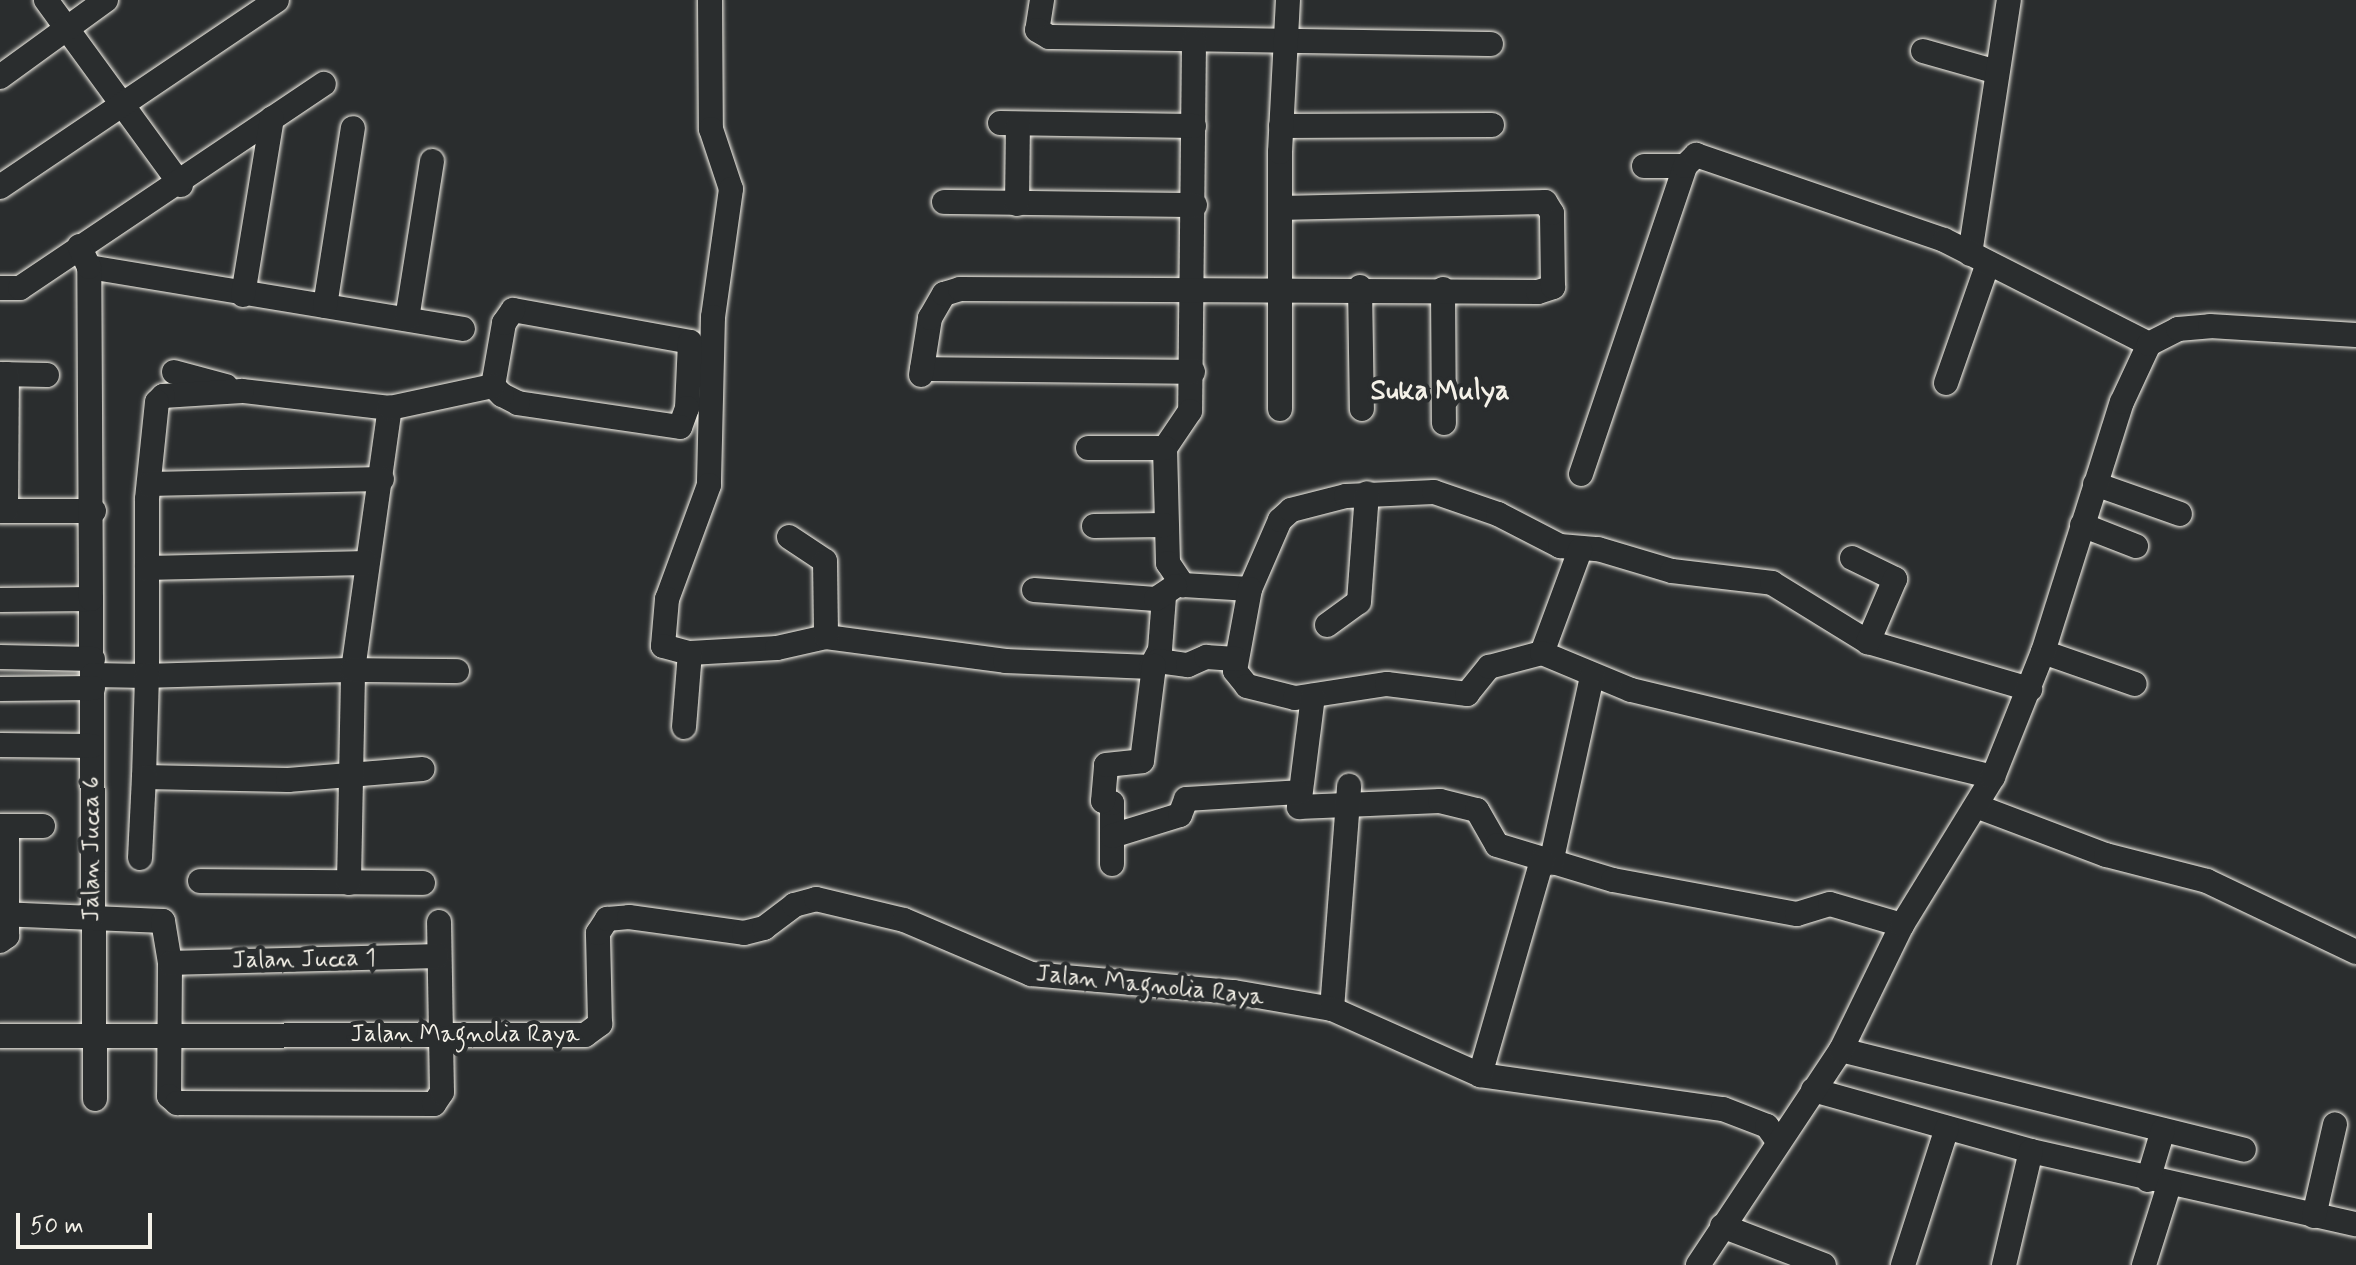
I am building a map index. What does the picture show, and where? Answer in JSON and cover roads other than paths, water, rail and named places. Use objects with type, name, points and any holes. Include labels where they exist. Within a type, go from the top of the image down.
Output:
[{"type":"street","points":[[46,0],[181,185]]},
{"type":"street","points":[[0,77],[106,0]]},
{"type":"street","points":[[0,187],[277,0]]},
{"type":"street","points":[[710,0],[711,129],[731,189],[713,317],[709,485],[667,599],[662,643],[666,649],[690,653],[777,648],[826,637],[1005,661],[1188,665],[1206,657],[1236,659]]},
{"type":"street","points":[[1042,0],[1037,30],[1049,37],[1491,44]]},
{"type":"street","points":[[1280,409],[1278,287],[1282,40],[1288,0]]},
{"type":"street","points":[[1946,383],[1979,258],[1997,72],[2009,0]]},
{"type":"street","points":[[1112,864],[1112,803],[1103,801],[1106,765],[1137,766],[1142,761],[1156,663],[1171,589],[1164,525],[1165,448],[1187,421],[1193,372],[1194,41]]},
{"type":"street","points":[[1923,51],[1997,72]]},
{"type":"street","points":[[0,288],[20,288],[84,256],[272,118],[324,84]]},
{"type":"street","points":[[243,295],[272,118]]},
{"type":"street","points":[[1017,204],[1009,124],[1194,126]]},
{"type":"street","points":[[1281,126],[1492,125]]},
{"type":"street","points":[[325,306],[353,128]]},
{"type":"street","points":[[1581,474],[1685,166],[1696,155],[1710,156],[1979,258],[2149,344]]},
{"type":"street","points":[[407,319],[432,161]]},
{"type":"street","points":[[1644,166],[1685,166]]},
{"type":"street","points":[[944,202],[1195,205]]},
{"type":"street","points":[[1193,372],[922,372],[930,318],[951,290],[1360,287],[1551,290],[1549,204],[1280,208]]},
{"type":"street","points":[[84,256],[243,295],[463,329]]},
{"type":"street","name":"Jalan Jucca 6","points":[[84,256],[94,511],[91,920],[95,1099]]},
{"type":"street","points":[[1360,287],[1362,409]]},
{"type":"street","points":[[1443,289],[1444,423]]},
{"type":"street","points":[[174,372],[242,391],[390,408],[493,386],[518,403],[680,427],[687,408],[690,342],[513,310],[504,323],[493,386]]},
{"type":"street","points":[[1698,1265],[1841,1050],[1902,925],[1993,777],[2030,689],[2095,484],[2149,344],[2178,329],[2210,326],[2356,335]]},
{"type":"street","points":[[47,375],[4,374],[3,511],[94,511]]},
{"type":"street","points":[[140,858],[147,676],[149,484],[157,402],[163,396],[242,391]]},
{"type":"street","points":[[349,883],[353,670],[390,408]]},
{"type":"street","points":[[1088,448],[1165,448]]},
{"type":"street","points":[[149,484],[382,479]]},
{"type":"street","points":[[2095,484],[2180,514]]},
{"type":"street","points":[[1993,777],[1592,676],[1542,653],[1489,667],[1467,694],[1387,684],[1282,698],[1247,686],[1238,679],[1236,659],[1250,589],[1285,514],[1367,493],[1434,492],[1498,514],[1536,538],[1580,550],[1598,549],[1672,571],[1772,583],[1868,642],[2030,689]]},
{"type":"street","points":[[1327,625],[1359,602],[1367,493]]},
{"type":"street","points":[[1094,526],[1164,525]]},
{"type":"street","points":[[2082,525],[2136,546]]},
{"type":"street","points":[[789,537],[825,561],[826,637]]},
{"type":"street","points":[[1542,653],[1580,550]]},
{"type":"street","points":[[1852,558],[1895,579],[1868,642]]},
{"type":"street","points":[[147,568],[366,563]]},
{"type":"street","points":[[1034,590],[1250,589]]},
{"type":"street","points":[[0,600],[91,599]]},
{"type":"street","points":[[2043,652],[2135,684]]},
{"type":"street","points":[[684,727],[690,653]]},
{"type":"street","points":[[0,657],[93,674],[147,676],[353,670],[457,671]]},
{"type":"street","points":[[0,689],[93,674]]},
{"type":"street","points":[[1480,1075],[1547,861],[1592,676]]},
{"type":"street","points":[[1313,696],[1310,753],[1297,805],[1303,808],[1349,796],[1428,801],[1474,808],[1493,842],[1613,880],[1797,914],[1830,904],[1902,925]]},
{"type":"street","points":[[0,745],[92,746]]},
{"type":"street","points":[[144,777],[350,777],[423,769]]},
{"type":"street","points":[[1112,836],[1180,815],[1187,799],[1299,792]]},
{"type":"street","points":[[1332,1009],[1349,796]]},
{"type":"street","points":[[1976,806],[2106,855],[2207,881],[2356,952]]},
{"type":"street","points":[[3,941],[4,826],[43,826]]},
{"type":"street","points":[[200,881],[423,883]]},
{"type":"street","name":"Jalan Magnolia Raya","points":[[0,1036],[585,1035],[597,1029],[598,933],[607,919],[629,917],[744,933],[764,928],[794,905],[816,899],[904,920],[1031,974],[1234,992],[1332,1009],[1480,1075],[1723,1109],[1767,1126],[1778,1141]]},
{"type":"street","points":[[3,914],[91,920],[160,920],[166,925],[170,963],[169,1096],[177,1103],[434,1104],[442,1092],[437,956],[439,922]]},
{"type":"street","name":"Jalan Jucca 1","points":[[170,963],[437,956]]},
{"type":"street","points":[[1841,1050],[2244,1150]]},
{"type":"street","points":[[1813,1090],[2031,1151],[2356,1224]]},
{"type":"street","points":[[2314,1216],[2335,1124]]},
{"type":"street","points":[[1903,1265],[1947,1128]]},
{"type":"street","points":[[2144,1265],[2159,1182],[2163,1130]]},
{"type":"street","points":[[2004,1265],[2031,1151]]},
{"type":"street","points":[[1722,1226],[1824,1265]]},
{"type":"district","name":"Suka Mulya","points":[[1440,392]]}]
